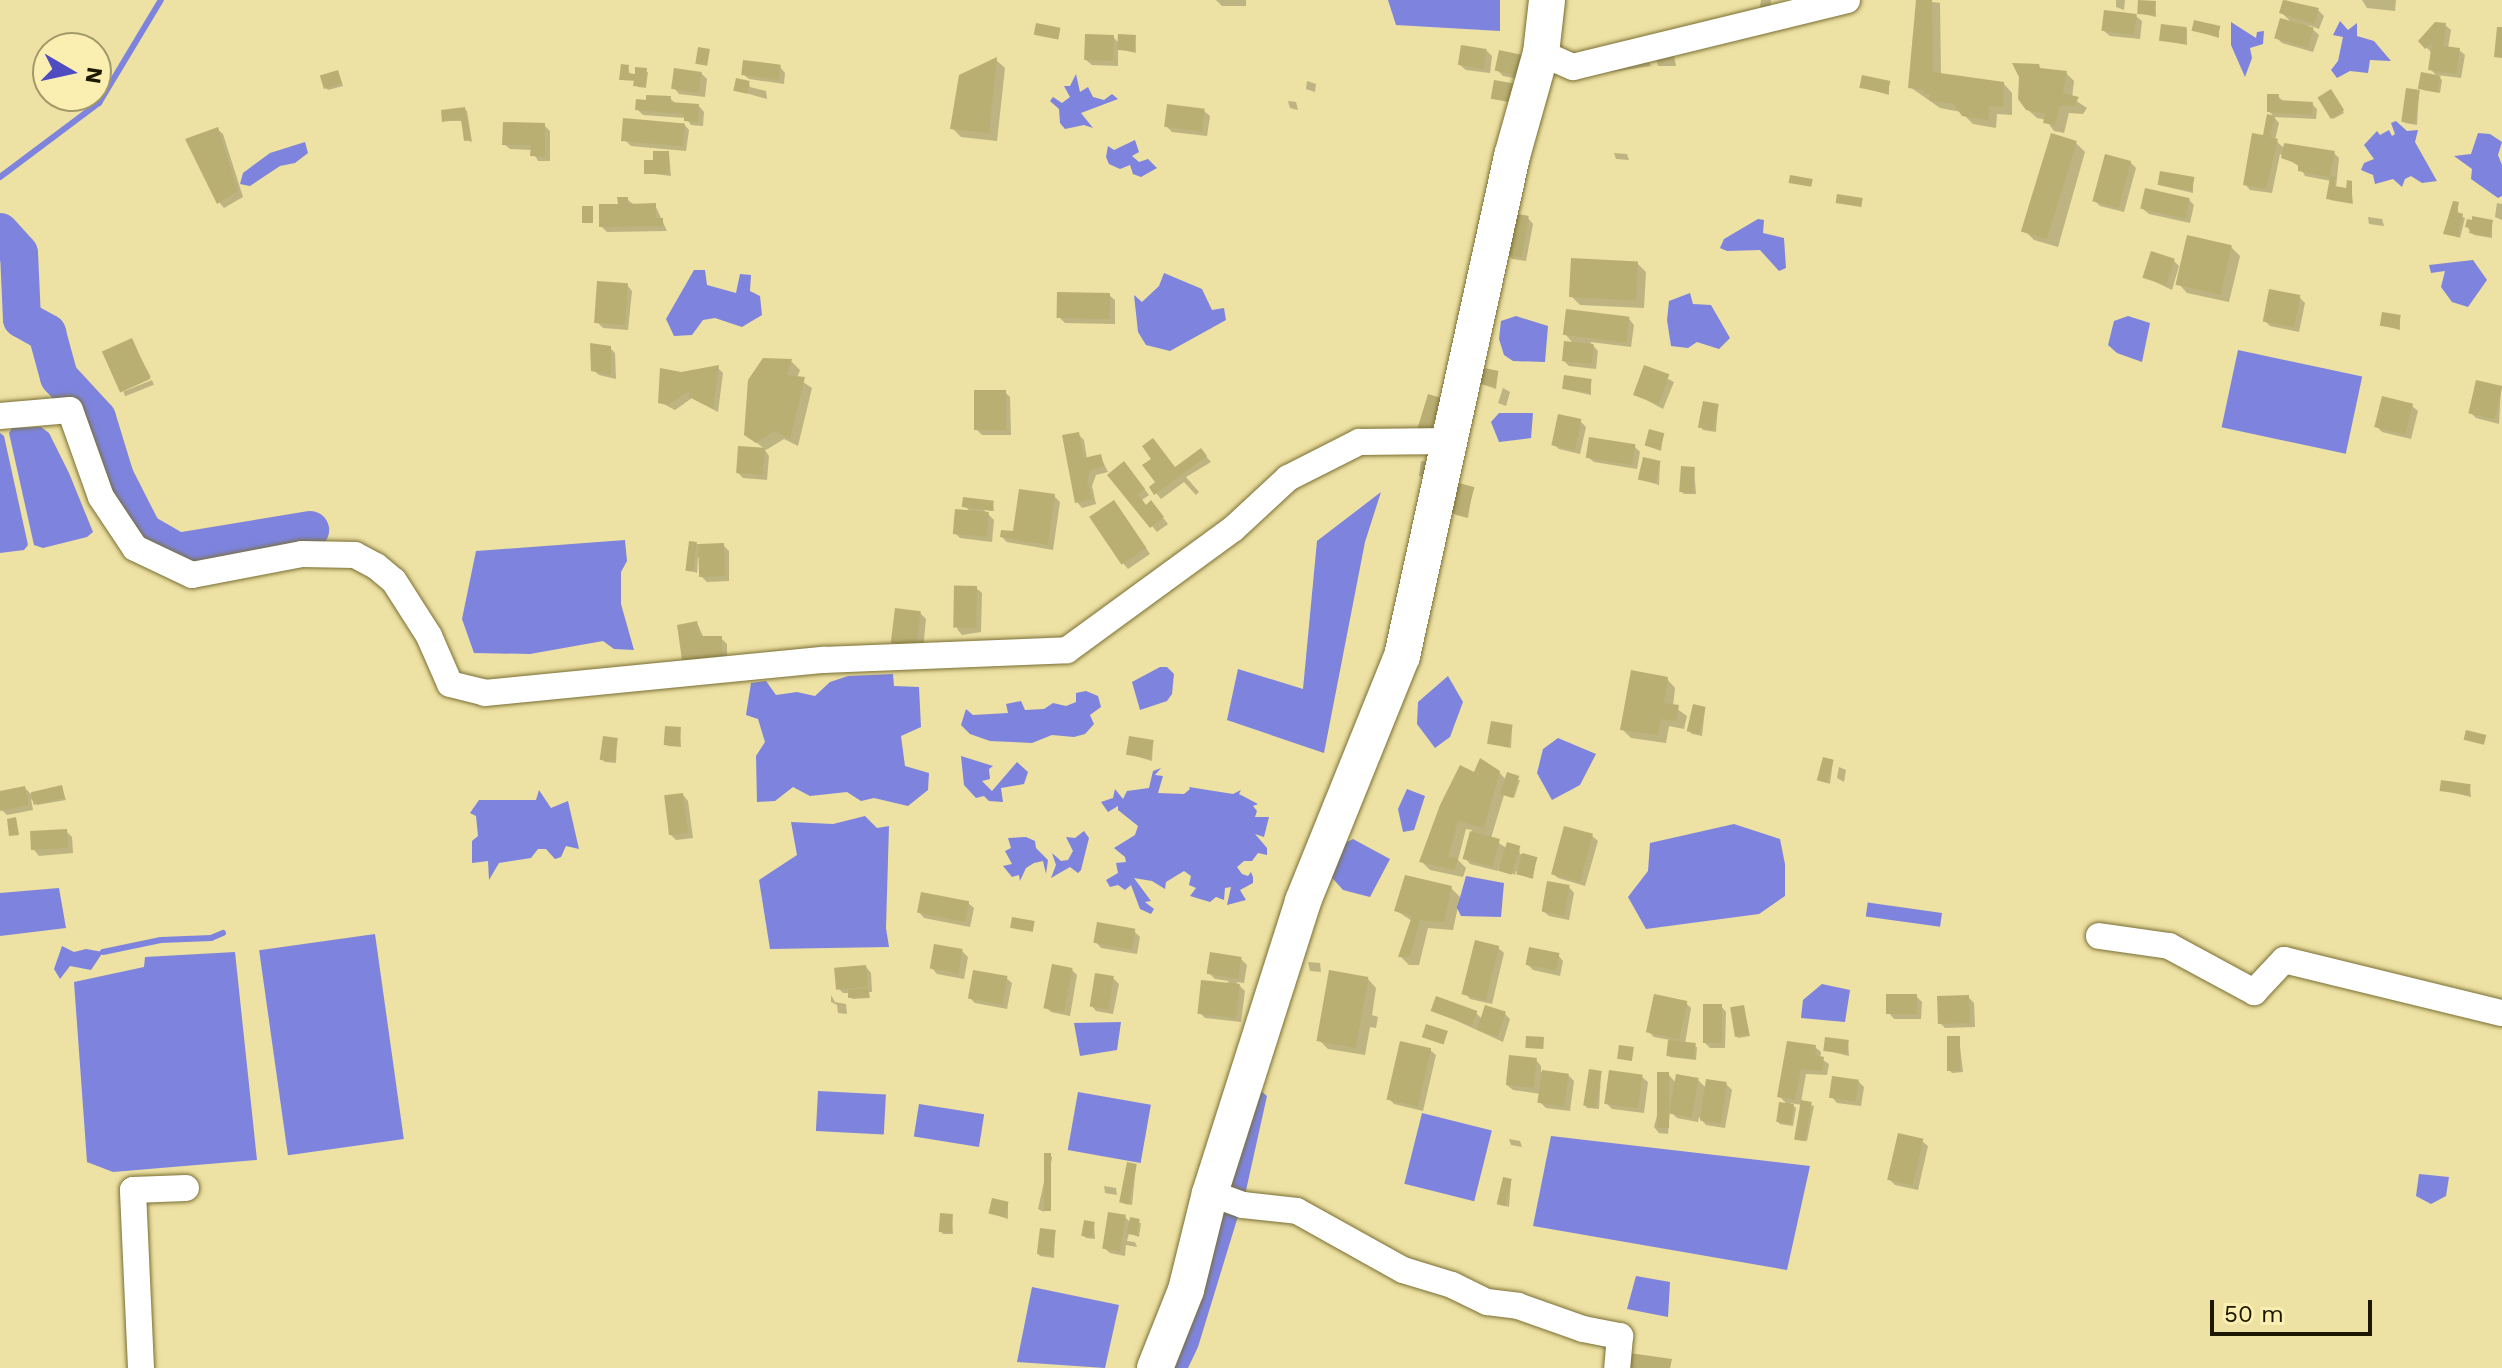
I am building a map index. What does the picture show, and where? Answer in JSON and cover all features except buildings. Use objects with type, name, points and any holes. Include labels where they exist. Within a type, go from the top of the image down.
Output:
[{"type":"main road","points":[[1155,1368],[1186,1290],[1210,1193],[1303,901],[1402,656],[1509,171],[1541,53],[1547,0]]},
{"type":"street","points":[[1541,53],[1573,67],[1847,0]]},
{"type":"street","points":[[0,416],[70,410],[101,497],[135,548],[192,575],[238,564],[291,559],[302,554],[355,555],[376,566],[394,581],[429,636],[450,684],[485,693],[823,660],[1067,650],[1233,529],[1288,478],[1359,442],[1448,441]]},
{"type":"street","points":[[2099,936],[2169,946],[2254,992],[2284,960],[2502,1013]]},
{"type":"street","points":[[141,1368],[133,1190],[186,1188]]},
{"type":"street","points":[[1210,1193],[1243,1205],[1297,1211],[1403,1270],[1452,1285],[1487,1302],[1518,1306],[1583,1329],[1620,1336],[1617,1368]]},
{"type":"water","points":[[1388,0],[1500,0],[1500,31],[1396,25]]},
{"type":"water","points":[[2340,21],[2348,30],[2357,23],[2357,36],[2374,41],[2391,61],[2370,60],[2368,73],[2350,71],[2337,78],[2331,70],[2338,61],[2343,37],[2333,35]]},
{"type":"water","points":[[2231,22],[2256,38],[2257,32],[2264,31],[2263,44],[2250,48],[2252,58],[2245,77],[2231,45]]},
{"type":"water","points":[[1076,74],[1080,92],[1088,87],[1093,97],[1104,100],[1112,94],[1118,99],[1081,113],[1093,128],[1084,125],[1065,129],[1060,123],[1059,109],[1050,101],[1053,97],[1062,103],[1070,97],[1064,86],[1070,86]]},
{"type":"water","points":[[2396,121],[2407,131],[2418,130],[2415,142],[2437,181],[2422,183],[2411,176],[2405,179],[2402,187],[2393,179],[2375,184],[2373,175],[2361,170],[2364,163],[2374,159],[2364,145],[2377,131],[2380,135],[2389,130],[2392,136],[2395,134],[2391,123]]},
{"type":"water","points":[[2478,133],[2490,134],[2502,142],[2498,155],[2502,165],[2502,196],[2498,198],[2471,179],[2472,169],[2454,156],[2471,154]]},
{"type":"water","points":[[1135,140],[1139,152],[1132,156],[1139,162],[1148,159],[1157,168],[1141,177],[1133,174],[1130,165],[1120,169],[1109,164],[1106,157],[1108,146],[1114,150]]},
{"type":"water","points":[[305,142],[308,153],[295,163],[280,166],[250,186],[240,184],[243,173],[270,153]]},
{"type":"water","points":[[1758,219],[1764,220],[1763,233],[1784,238],[1786,268],[1779,271],[1760,250],[1727,251],[1720,248],[1724,239]]},
{"type":"water","points":[[2473,260],[2487,280],[2468,307],[2452,302],[2441,287],[2445,271],[2431,273],[2429,265]]},
{"type":"water","points":[[694,270],[705,270],[707,285],[736,293],[740,274],[751,275],[750,291],[760,296],[762,315],[742,327],[715,318],[703,320],[692,335],[674,336],[666,319]]},
{"type":"water","points":[[1164,273],[1202,289],[1212,310],[1224,308],[1226,320],[1170,351],[1146,345],[1138,332],[1134,295],[1142,302],[1159,286]]},
{"type":"water","points":[[1690,293],[1693,304],[1711,305],[1730,338],[1719,349],[1697,342],[1688,348],[1671,346],[1667,320],[1669,301]]},
{"type":"water","points":[[1516,316],[1548,326],[1545,362],[1513,361],[1504,355],[1499,339],[1501,321]]},
{"type":"water","points":[[2128,316],[2150,323],[2142,362],[2117,353],[2108,345],[2114,321]]},
{"type":"water","points":[[2238,350],[2362,376],[2346,454],[2222,427]]},
{"type":"water","points":[[1499,413],[1533,413],[1531,438],[1499,442],[1491,422]]},
{"type":"water","points":[[41,427],[49,433],[69,473],[93,532],[87,537],[43,548],[34,545],[9,433],[12,428]]},
{"type":"water","points":[[0,433],[4,436],[28,545],[24,550],[0,553]]},
{"type":"water","points":[[1381,492],[1365,542],[1324,753],[1227,720],[1238,669],[1303,689],[1317,541]]},
{"type":"water","points":[[625,540],[627,561],[621,572],[621,604],[634,650],[614,649],[603,641],[530,654],[474,653],[462,619],[476,551]]},
{"type":"water","points":[[1160,667],[1167,667],[1174,674],[1172,694],[1167,701],[1140,710],[1132,682]]},
{"type":"water","points":[[893,674],[894,686],[919,687],[921,727],[901,736],[905,766],[929,773],[928,790],[908,806],[874,798],[861,801],[847,792],[810,796],[793,787],[775,801],[757,802],[756,756],[765,742],[758,719],[746,715],[751,683],[766,681],[776,695],[797,692],[815,696],[830,682],[848,676]]},
{"type":"water","points":[[1448,676],[1463,702],[1450,737],[1435,748],[1417,724],[1418,702]]},
{"type":"water","points":[[1086,691],[1098,696],[1101,707],[1090,715],[1094,724],[1085,734],[1074,737],[1052,735],[1032,743],[990,741],[970,734],[961,725],[966,709],[973,715],[1008,713],[1006,704],[1021,701],[1025,710],[1044,709],[1053,703],[1066,706],[1076,702],[1076,693]]},
{"type":"water","points":[[1558,738],[1596,754],[1580,785],[1552,800],[1537,773],[1543,749]]},
{"type":"water","points":[[961,756],[993,766],[989,769],[990,779],[982,781],[992,791],[1017,762],[1028,772],[1024,784],[1001,788],[1003,802],[989,801],[984,796],[976,798],[964,785]]},
{"type":"water","points":[[1161,768],[1155,775],[1163,776],[1158,793],[1184,794],[1189,787],[1233,794],[1241,790],[1239,794],[1258,804],[1253,806],[1257,811],[1255,817],[1269,817],[1264,837],[1255,834],[1267,848],[1267,855],[1258,853],[1252,861],[1244,861],[1237,867],[1242,874],[1248,876],[1251,872],[1253,877],[1253,883],[1240,890],[1246,900],[1227,905],[1231,887],[1225,888],[1224,900],[1216,897],[1210,902],[1190,896],[1196,888],[1189,885],[1191,876],[1184,871],[1166,882],[1165,889],[1152,881],[1134,878],[1151,901],[1145,902],[1154,909],[1151,914],[1140,909],[1131,885],[1125,890],[1118,885],[1110,887],[1106,880],[1118,873],[1116,863],[1126,862],[1125,857],[1114,848],[1135,835],[1138,826],[1118,810],[1118,806],[1108,812],[1101,802],[1113,798],[1115,789],[1123,799],[1127,791],[1149,788],[1153,771]]},
{"type":"water","points":[[1407,789],[1425,796],[1414,830],[1403,832],[1398,809]]},
{"type":"water","points":[[539,790],[551,808],[568,801],[579,849],[566,846],[561,857],[555,859],[546,849],[538,849],[531,858],[499,863],[489,880],[488,861],[472,863],[472,841],[478,836],[476,816],[470,813],[479,800],[536,800]]},
{"type":"water","points":[[865,816],[877,828],[889,826],[886,928],[889,947],[770,949],[759,880],[797,855],[791,822],[833,824]]},
{"type":"water","points":[[1734,824],[1780,839],[1785,864],[1785,896],[1759,914],[1646,929],[1628,897],[1648,871],[1650,843]]},
{"type":"water","points":[[1084,831],[1089,838],[1081,870],[1078,873],[1070,867],[1051,878],[1056,865],[1052,853],[1061,861],[1068,860],[1073,851],[1066,837],[1075,838]]},
{"type":"water","points":[[1026,837],[1035,841],[1036,848],[1048,860],[1046,874],[1043,861],[1034,863],[1026,868],[1020,881],[1019,875],[1012,877],[1003,866],[1012,864],[1005,851],[1011,848],[1008,838]]},
{"type":"water","points":[[1353,839],[1390,859],[1370,897],[1343,890],[1327,872],[1335,848]]},
{"type":"water","points":[[1466,876],[1504,883],[1501,917],[1461,916],[1457,908]]},
{"type":"water","points":[[59,888],[66,928],[0,936],[0,893]]},
{"type":"water","points":[[1868,903],[1942,913],[1940,927],[1866,916]]},
{"type":"water","points":[[375,934],[404,1139],[288,1155],[259,950]]},
{"type":"water","points":[[62,946],[74,952],[86,949],[103,952],[91,970],[70,966],[60,979],[54,969]]},
{"type":"water","points":[[235,952],[257,1160],[113,1172],[87,1162],[74,982],[144,967],[145,957]]},
{"type":"water","points":[[1822,984],[1850,990],[1845,1022],[1801,1018],[1803,1000]]},
{"type":"water","points":[[1121,1022],[1117,1050],[1080,1056],[1074,1023]]},
{"type":"water","points":[[1256,1087],[1267,1096],[1243,1204],[1227,1198]]},
{"type":"water","points":[[818,1091],[886,1095],[884,1135],[816,1131]]},
{"type":"water","points":[[1078,1092],[1151,1105],[1141,1163],[1068,1150]]},
{"type":"water","points":[[919,1104],[984,1114],[979,1147],[914,1137]]},
{"type":"water","points":[[1422,1113],[1492,1130],[1474,1201],[1404,1184]]},
{"type":"water","points":[[1551,1136],[1810,1166],[1787,1270],[1533,1226]]},
{"type":"water","points":[[2419,1174],[2449,1177],[2446,1196],[2431,1204],[2416,1196]]},
{"type":"water","points":[[1222,1212],[1239,1213],[1198,1347],[1188,1368],[1167,1368]]},
{"type":"water","points":[[1636,1276],[1670,1282],[1668,1317],[1627,1309]]},
{"type":"water","points":[[1032,1287],[1119,1305],[1105,1368],[1017,1362]]},
{"type":"waterway","points":[[0,177],[99,103],[161,0]]},
{"type":"waterway","points":[[0,232],[19,253],[22,319],[47,333],[59,377],[97,418],[115,477],[143,532],[177,552],[310,530]]},
{"type":"waterway","points":[[103,952],[161,940],[211,938],[223,933]]}]
